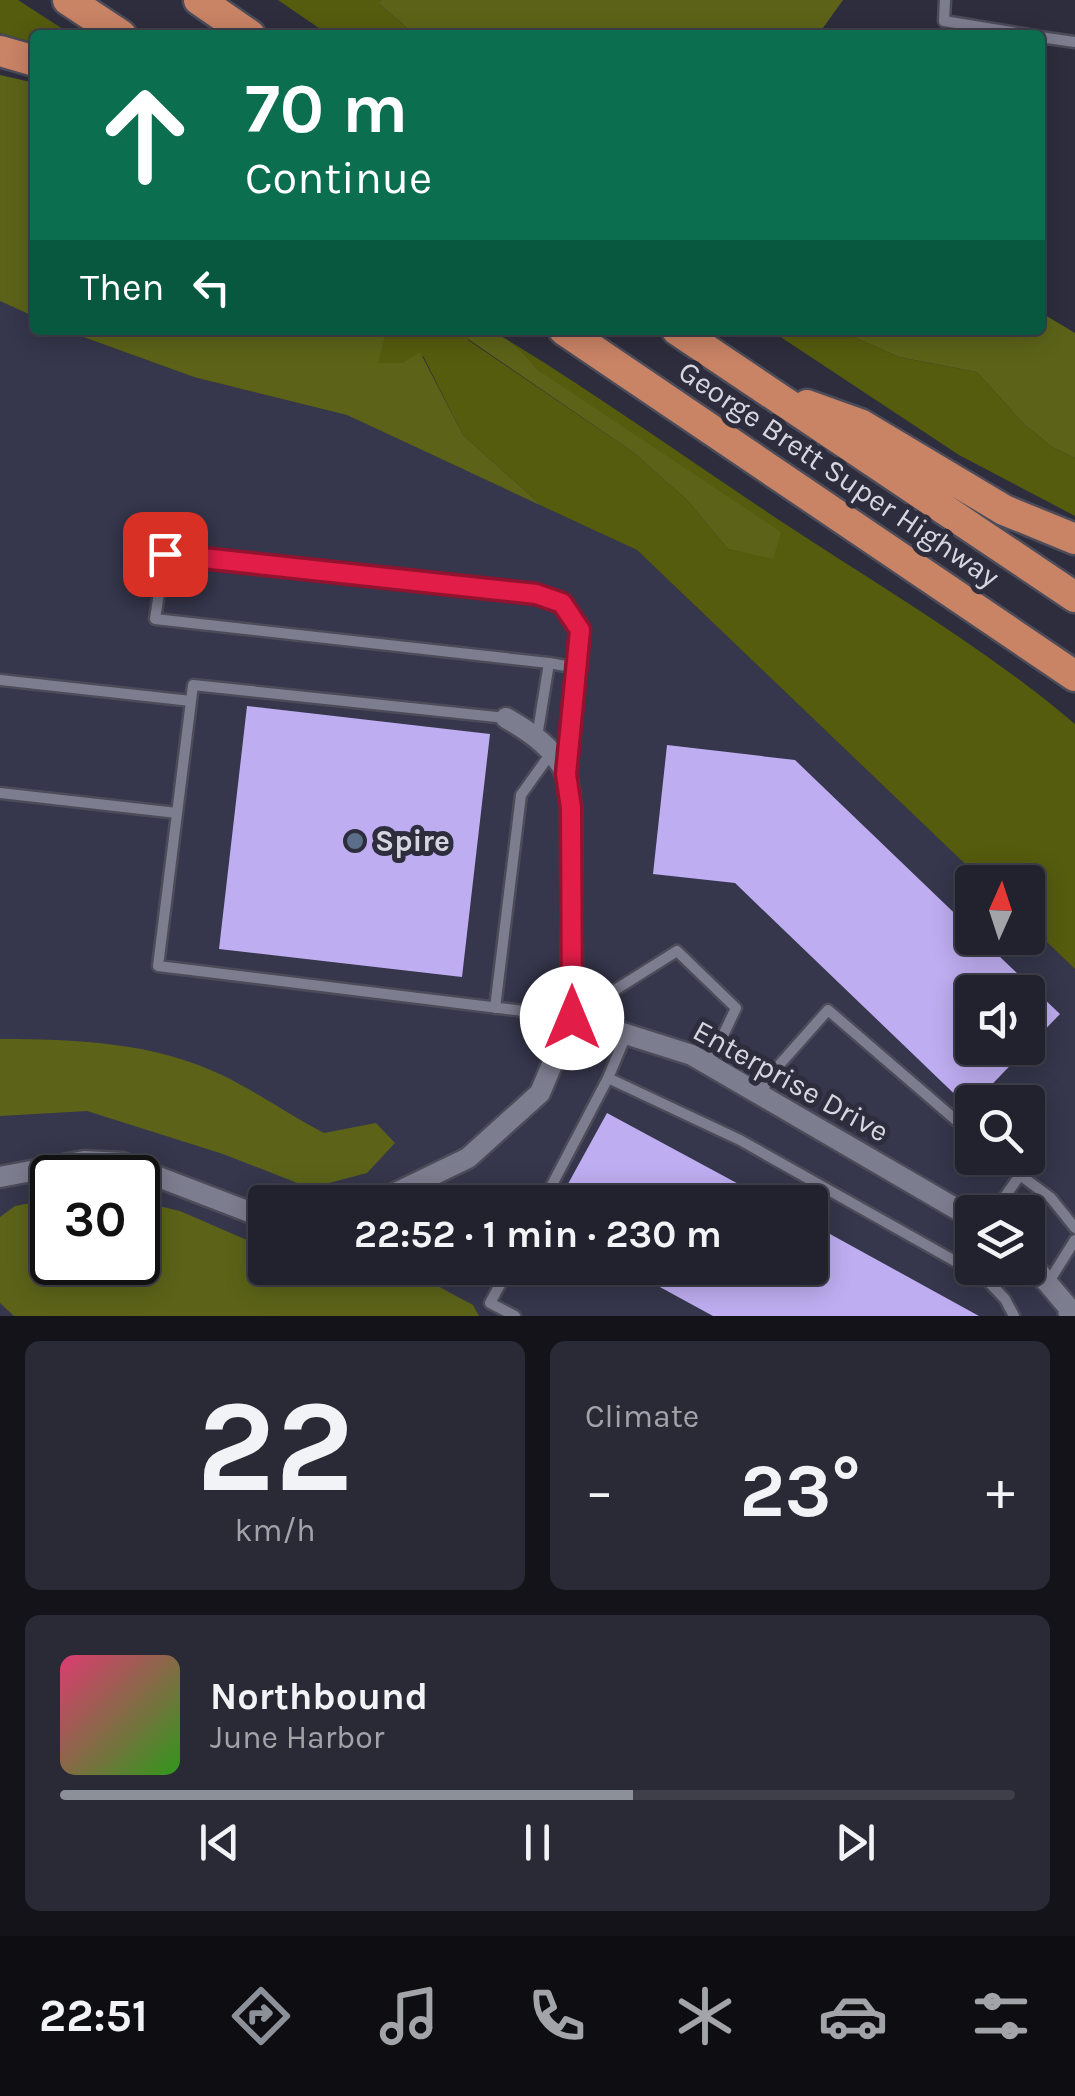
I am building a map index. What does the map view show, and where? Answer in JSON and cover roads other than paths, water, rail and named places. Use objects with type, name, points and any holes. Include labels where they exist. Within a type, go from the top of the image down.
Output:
[{"type":"highway","points":[[68,0],[114,30]]},
{"type":"highway","points":[[199,0],[243,30]]},
{"type":"highway","points":[[0,51],[30,60]]},
{"type":"highway","name":"George Brett Super Highway","points":[[571,335],[1075,676]]},
{"type":"highway","name":"George Brett Super Highway","points":[[683,335],[1075,597]]},
{"type":"highway","points":[[762,389],[860,424],[1004,510],[1075,539]]},
{"type":"street","points":[[412,1185],[468,1158],[540,1093],[572,1018],[571,808],[566,774],[544,745],[506,718]]},
{"type":"street","name":"Enterprise Drive","points":[[572,1018],[692,1054],[955,1208]]},
{"type":"street","points":[[0,1177],[84,1161],[122,1163],[248,1214]]},
{"type":"street","points":[[1045,1280],[1068,1307],[1069,1316]]},
{"type":"lane","points":[[945,0],[944,21],[999,30]]},
{"type":"lane","points":[[1045,38],[1075,42]]},
{"type":"lane","points":[[566,774],[577,668],[580,630],[562,603],[536,594],[165,554],[155,618],[577,668]]},
{"type":"lane","points":[[495,1008],[521,795],[544,745],[549,663]]},
{"type":"lane","points":[[0,680],[191,701]]},
{"type":"lane","points":[[506,718],[192,685],[158,966],[572,1018],[676,951],[736,1008],[710,1064]]},
{"type":"lane","points":[[0,792],[177,813]]},
{"type":"lane","points":[[760,1094],[773,1072],[828,1010],[955,1119]]},
{"type":"lane","points":[[552,1185],[608,1078],[626,1034]]},
{"type":"lane","points":[[608,1078],[740,1140],[986,1278],[1014,1316]]},
{"type":"lane","points":[[1006,1195],[1020,1175],[1051,1198],[1075,1228]]},
{"type":"lane","points":[[1048,1284],[1075,1240]]},
{"type":"lane","points":[[500,1285],[490,1303],[516,1316]]},
{"type":"place","name":"Spire","points":[[355,841]]}]
